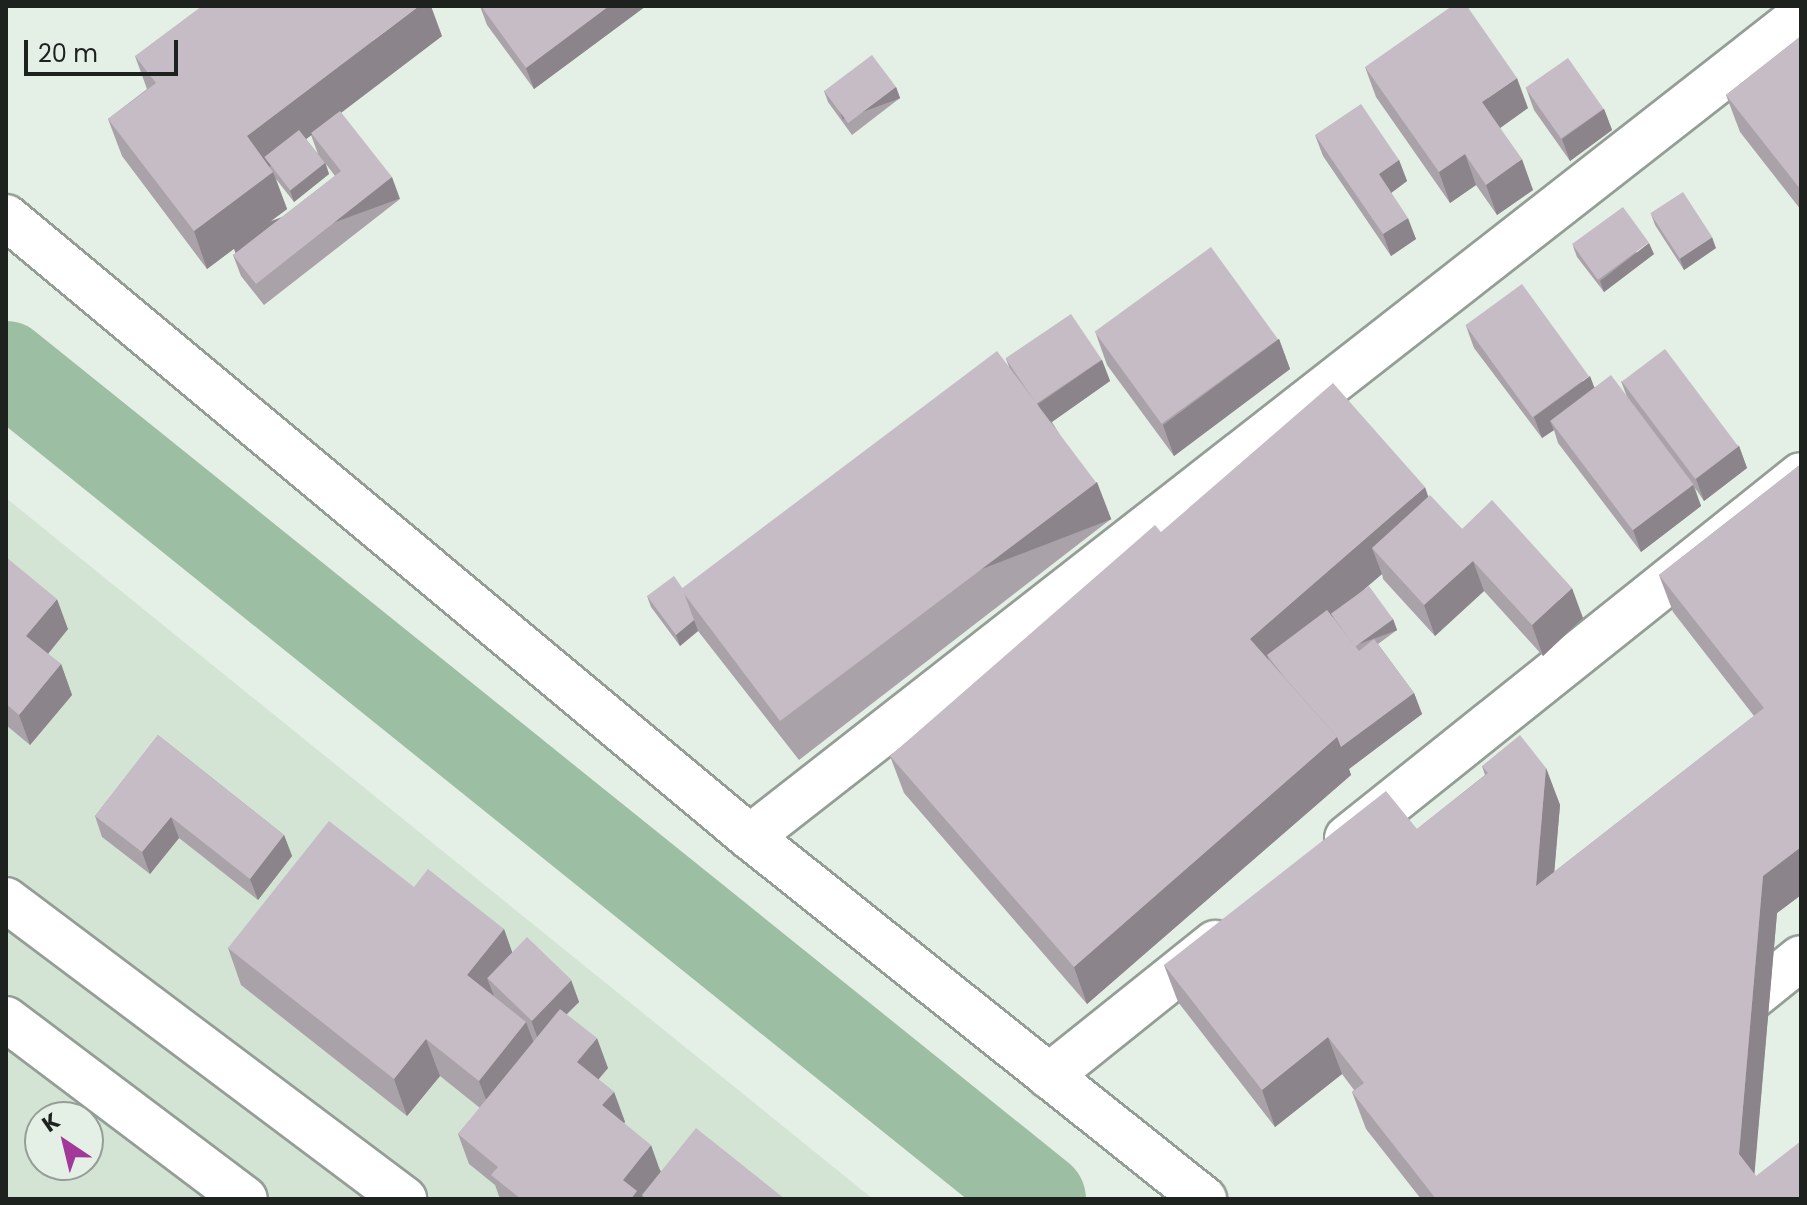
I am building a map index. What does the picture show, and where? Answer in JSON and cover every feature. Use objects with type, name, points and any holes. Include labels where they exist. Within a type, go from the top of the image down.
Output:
[{"type":"street","points":[[750,837],[1801,16]]},
{"type":"street","points":[[6,217],[750,837],[1204,1199]]},
{"type":"street","points":[[1320,859],[1801,475]]},
{"type":"street","points":[[6,900],[404,1199]]},
{"type":"street","points":[[1049,1076],[1246,918]]},
{"type":"street","points":[[1693,1045],[1801,958]]},
{"type":"street","points":[[6,1019],[245,1199]]},
{"type":"shaded area","points":[[6,498],[873,1199],[6,1199]]},
{"type":"building","points":[[202,6],[419,6],[247,136],[273,172],[194,231],[108,119],[156,83],[135,56]]},
{"type":"building","points":[[481,6],[609,6],[526,68]]},
{"type":"building","points":[[1452,6],[1467,6],[1517,78],[1482,102],[1522,159],[1486,185],[1465,154],[1439,172],[1365,67]]},
{"type":"building","points":[[1801,36],[1801,190],[1726,95]]},
{"type":"building","points":[[872,55],[896,87],[848,123],[824,91]]},
{"type":"building","points":[[1568,58],[1604,109],[1561,139],[1525,88]]},
{"type":"building","points":[[1361,104],[1399,160],[1379,174],[1408,218],[1383,234],[1315,135]]},
{"type":"building","points":[[340,111],[392,177],[256,284],[233,255],[341,171],[311,133]]},
{"type":"building","points":[[299,130],[325,163],[290,190],[264,157]]},
{"type":"building","points":[[1683,192],[1712,237],[1680,259],[1650,213]]},
{"type":"building","points":[[1623,207],[1649,243],[1598,280],[1572,244]]},
{"type":"building","points":[[1211,247],[1278,339],[1162,424],[1095,332]]},
{"type":"building","points":[[1522,284],[1589,376],[1532,417],[1465,325]]},
{"type":"building","points":[[1071,314],[1102,360],[1036,404],[1006,358]]},
{"type":"building","points":[[1665,349],[1738,446],[1695,479],[1622,381]]},
{"type":"building","points":[[997,351],[1096,483],[780,721],[681,589]]},
{"type":"building","points":[[1611,375],[1693,484],[1633,530],[1550,421]]},
{"type":"building","points":[[1333,383],[1425,487],[1250,639],[1337,737],[1074,967],[890,756],[1155,525],[1161,532]]},
{"type":"building","points":[[1801,464],[1801,847],[1763,876],[1739,1154],[1756,1176],[1801,1141],[1801,1199],[1436,1199],[1352,1092],[1364,1083],[1328,1037],[1262,1090],[1164,965],[1386,791],[1417,829],[1488,773],[1482,766],[1520,735],[1546,768],[1536,886],[1764,708],[1659,575]]},
{"type":"building","points":[[1430,495],[1462,529],[1492,500],[1572,588],[1532,625],[1473,561],[1424,605],[1372,548]]},
{"type":"building","points":[[6,557],[57,599],[26,636],[61,664],[19,715],[6,704]]},
{"type":"building","points":[[674,576],[685,592],[694,620],[676,635],[647,596]]},
{"type":"building","points":[[1369,586],[1393,619],[1355,647],[1331,614]]},
{"type":"building","points":[[1327,610],[1359,651],[1374,639],[1414,693],[1341,747],[1337,737],[1267,655]]},
{"type":"building","points":[[158,735],[284,835],[250,879],[171,817],[142,852],[95,816]]},
{"type":"building","points":[[329,821],[414,887],[428,869],[504,929],[467,975],[526,1022],[479,1081],[426,1039],[394,1079],[228,948]]},
{"type":"building","points":[[527,937],[572,980],[532,1021],[487,978]]},
{"type":"building","points":[[560,1009],[597,1038],[577,1062],[614,1092],[602,1105],[651,1145],[623,1180],[637,1191],[631,1199],[521,1199],[491,1175],[498,1167],[458,1134]]},
{"type":"building","points":[[696,1128],[785,1199],[646,1199],[642,1195]]},
{"type":"waterway","points":[[6,367],[1040,1199]]}]
